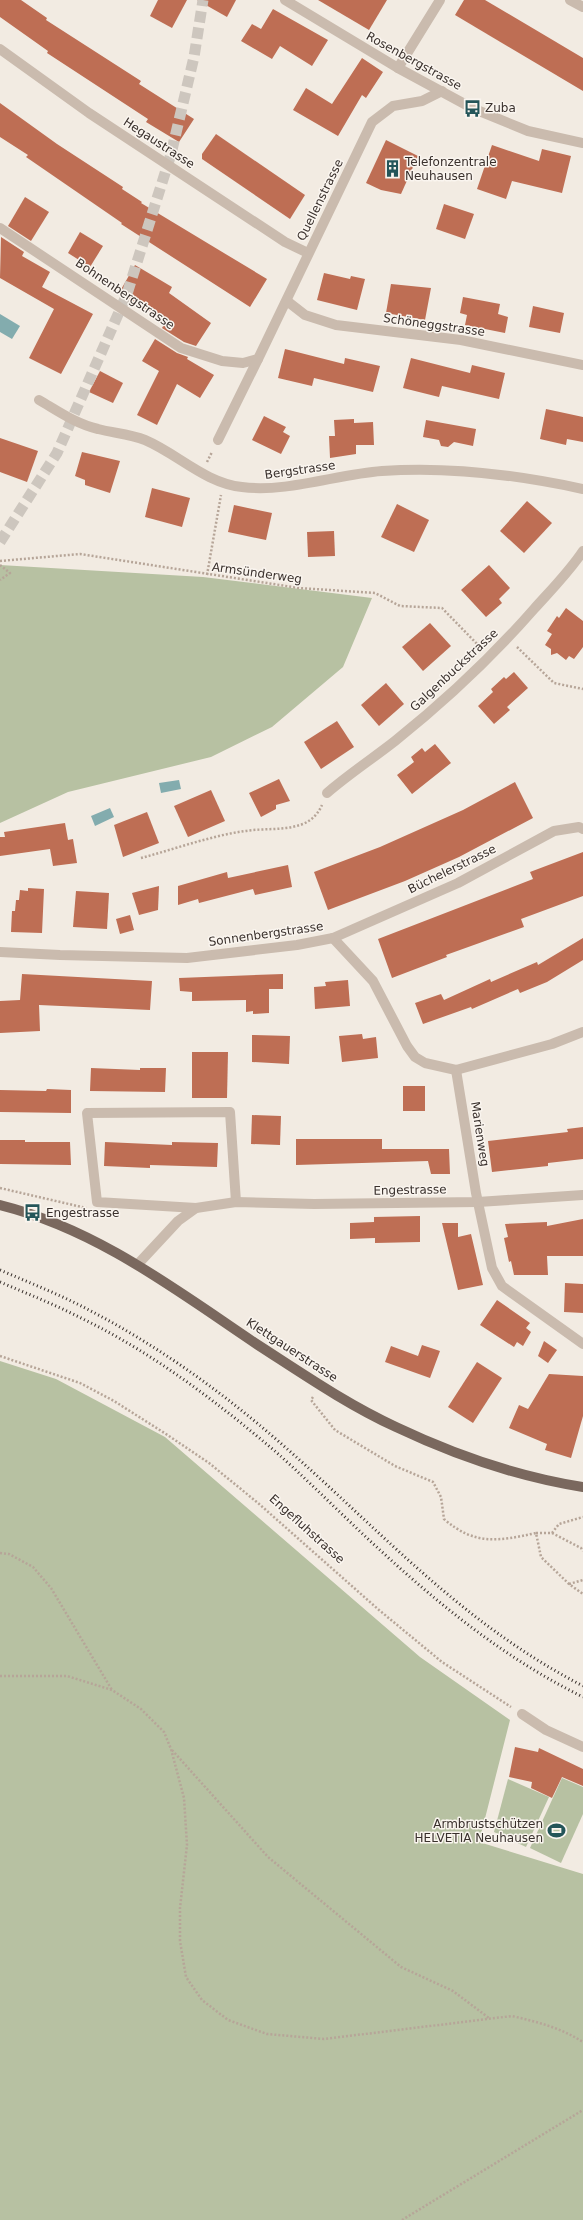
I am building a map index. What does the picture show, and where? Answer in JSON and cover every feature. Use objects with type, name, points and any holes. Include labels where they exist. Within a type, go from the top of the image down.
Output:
[{"type":"main road","name":"Klettgauerstrasse","points":[[0,1205],[33,1213],[90,1238],[138,1264],[322,1385],[396,1428],[499,1467],[555,1483],[583,1488]]},
{"type":"street","name":"Rosenbergstrasse","points":[[286,0],[398,68],[495,119],[528,131],[583,143]]},
{"type":"street","points":[[398,68],[440,0]]},
{"type":"street","points":[[570,0],[583,7]]},
{"type":"street","name":"Hegaustrasse","points":[[0,49],[96,117],[285,242],[308,253]]},
{"type":"street","name":"Quellenstrasse","points":[[218,440],[287,301],[308,253],[372,122],[393,106],[422,101],[442,92]]},
{"type":"street","name":"Bohnenbergstrasse","points":[[0,228],[181,348],[222,361],[243,363],[258,359]]},
{"type":"street","name":"Schöneggstrasse","points":[[287,301],[305,315],[336,325],[461,340],[583,365]]},
{"type":"street","name":"Bergstrasse","points":[[39,400],[78,422],[144,440],[223,484],[262,489],[382,471],[432,470],[486,474],[545,481],[583,489]]},
{"type":"street","name":"Galgenbuckstrasse","points":[[327,793],[350,773],[394,742],[490,657],[571,569],[583,551]]},
{"type":"street","name":"Büchelerstrasse","points":[[333,938],[458,883],[554,831],[579,827],[583,829]]},
{"type":"street","name":"Sonnenbergstrasse","points":[[0,952],[187,958],[297,946],[333,938],[374,982],[407,1046],[415,1057],[425,1063],[436,1067],[456,1070],[552,1044],[583,1032]]},
{"type":"street","name":"Marienweg","points":[[456,1070],[478,1202],[492,1268],[502,1286],[583,1344]]},
{"type":"street","points":[[97,1202],[87,1113],[230,1112],[236,1202]]},
{"type":"street","name":"Engestrasse","points":[[97,1202],[196,1208],[236,1202],[314,1204],[478,1202],[583,1195]]},
{"type":"street","name":"Engestrasse","points":[[138,1264],[178,1221],[196,1208]]},
{"type":"street","points":[[522,1714],[546,1730],[583,1748]]},
{"type":"path","points":[[202,473],[218,440]]},
{"type":"path","points":[[207,575],[223,484]]},
{"type":"path","name":"Armsünderweg","points":[[0,561],[80,554],[207,575],[299,588],[375,593],[400,606],[442,608],[490,657]]},
{"type":"path","points":[[0,565],[10,573],[0,580]]},
{"type":"path","points":[[509,638],[554,683],[583,689]]},
{"type":"path","points":[[141,858],[222,835],[245,831],[292,827],[305,823],[318,814],[327,793]]},
{"type":"path","points":[[0,1188],[86,1209],[97,1202]]},
{"type":"path","name":"Engefluhstrasse","points":[[0,1356],[80,1383],[114,1401],[209,1463],[258,1503],[379,1610],[442,1662],[522,1714]]},
{"type":"path","points":[[322,1385],[311,1400],[335,1430],[395,1466],[433,1482],[441,1497],[444,1519],[459,1532],[480,1538],[507,1539],[536,1533],[552,1533],[581,1548],[583,1551]]},
{"type":"path","points":[[552,1533],[559,1524],[583,1518]]},
{"type":"path","points":[[536,1533],[542,1556],[569,1584],[583,1594]]},
{"type":"path","points":[[0,1553],[9,1554],[33,1567],[51,1588],[112,1690]]},
{"type":"path","points":[[569,1584],[583,1580]]},
{"type":"path","points":[[0,1676],[67,1676],[112,1690],[141,1709],[164,1732],[171,1749],[184,1798],[187,1845],[180,1908],[180,1941],[186,1977],[202,2000],[228,2020],[267,2034],[324,2038],[376,2034],[512,2016],[539,2022],[568,2033],[583,2042]]},
{"type":"path","points":[[171,1749],[274,1862],[401,1967],[453,1991],[490,2018]]},
{"type":"path","points":[[402,2220],[583,2110]]},
{"type":"green space","points":[[0,565],[203,577],[372,598],[343,667],[272,727],[211,757],[68,792],[0,823]]},
{"type":"green space","points":[[0,1361],[56,1379],[165,1437],[420,1657],[510,1720],[479,1842],[583,1874],[583,2220],[0,2220]]},
{"type":"green space","name":"Armbrustschützen HELVETIA Neuhausen","points":[[562,1778],[583,1787],[583,1814],[561,1863],[530,1848]]},
{"type":"green space","points":[[508,1779],[549,1797],[526,1847],[494,1832]]},
{"type":"water","points":[[0,314],[20,326],[12,339],[0,332]]},
{"type":"water","points":[[179,780],[181,789],[161,793],[159,783]]},
{"type":"water","points":[[110,808],[114,817],[95,826],[91,816]]},
{"type":"building","points":[[0,0],[21,0],[47,18],[46,20],[141,81],[139,84],[194,119],[179,142],[146,122],[148,119],[47,53],[48,51],[0,17]]},
{"type":"building","points":[[158,0],[187,0],[172,28],[150,16]]},
{"type":"building","points":[[197,0],[236,0],[227,17]]},
{"type":"building","points":[[318,0],[387,0],[369,30]]},
{"type":"building","points":[[464,0],[485,0],[583,58],[583,91],[455,15]]},
{"type":"building","points":[[273,9],[328,40],[312,66],[280,46],[272,59],[241,41],[252,24],[261,29]]},
{"type":"building","points":[[362,58],[383,72],[366,98],[362,95],[338,136],[293,110],[306,88],[332,104]]},
{"type":"building","points":[[0,103],[57,144],[123,187],[122,189],[142,202],[141,203],[267,279],[250,307],[121,224],[122,223],[26,157],[28,155],[0,137]]},
{"type":"building","points":[[216,134],[305,195],[290,219],[202,159],[202,154]]},
{"type":"building","name":"Telefonzentrale Neuhausen","points":[[386,140],[418,156],[401,194],[381,190],[366,183]]},
{"type":"building","points":[[492,145],[539,161],[542,149],[571,156],[562,193],[512,181],[506,199],[477,189]]},
{"type":"building","points":[[25,197],[49,212],[31,241],[8,226]]},
{"type":"building","points":[[444,204],[474,214],[465,239],[436,229]]},
{"type":"building","points":[[80,232],[103,246],[90,267],[68,253]]},
{"type":"building","points":[[1,237],[24,252],[22,256],[50,272],[42,287],[93,314],[61,374],[29,358],[54,309],[0,278]]},
{"type":"building","points":[[135,265],[172,287],[169,293],[211,323],[196,346],[184,342],[162,328],[166,321],[119,293]]},
{"type":"building","points":[[324,273],[350,279],[351,276],[365,279],[357,310],[317,300]]},
{"type":"building","points":[[391,284],[431,288],[425,320],[386,313]]},
{"type":"building","points":[[463,297],[500,304],[498,314],[508,317],[505,333],[465,325],[467,315],[460,313]]},
{"type":"building","points":[[533,306],[564,313],[560,333],[529,327]]},
{"type":"building","points":[[155,339],[177,353],[188,357],[187,359],[214,375],[200,398],[177,384],[157,425],[137,415],[159,371],[142,361]]},
{"type":"building","points":[[285,349],[344,364],[345,358],[380,366],[373,392],[314,378],[312,386],[278,378]]},
{"type":"building","points":[[411,358],[470,373],[472,365],[505,373],[499,399],[442,386],[439,397],[403,388]]},
{"type":"building","points":[[100,371],[123,383],[113,403],[89,392]]},
{"type":"building","points":[[546,409],[583,417],[583,442],[567,439],[566,445],[540,439]]},
{"type":"building","points":[[264,416],[286,427],[283,432],[290,436],[281,454],[252,440]]},
{"type":"building","points":[[354,419],[354,423],[373,422],[374,445],[356,445],[356,454],[330,458],[329,436],[335,436],[334,420]]},
{"type":"building","points":[[426,420],[476,429],[473,446],[454,442],[448,447],[441,446],[439,440],[423,437]]},
{"type":"building","points":[[0,438],[38,451],[27,482],[0,472]]},
{"type":"building","points":[[82,452],[120,461],[110,493],[85,485],[85,480],[75,476]]},
{"type":"building","points":[[152,488],[190,498],[182,527],[145,517]]},
{"type":"building","points":[[527,501],[552,523],[524,553],[500,531]]},
{"type":"building","points":[[397,504],[429,520],[414,552],[381,537]]},
{"type":"building","points":[[234,505],[272,513],[266,540],[228,532]]},
{"type":"building","points":[[334,531],[335,556],[308,557],[307,532]]},
{"type":"building","points":[[489,565],[510,588],[499,599],[502,603],[486,617],[461,590]]},
{"type":"building","points":[[566,608],[583,621],[583,647],[574,659],[569,656],[566,660],[557,653],[551,655],[551,649],[545,645],[552,634],[547,631],[557,616],[559,618]]},
{"type":"building","points":[[430,623],[451,646],[423,671],[402,647]]},
{"type":"building","points":[[514,672],[528,688],[507,707],[510,710],[494,724],[478,706],[493,692],[491,689],[504,677],[506,679]]},
{"type":"building","points":[[386,683],[404,704],[379,726],[361,705]]},
{"type":"building","points":[[337,721],[354,747],[321,769],[304,742]]},
{"type":"building","points":[[435,744],[451,763],[412,794],[397,775],[414,762],[411,757],[422,748],[425,752]]},
{"type":"building","points":[[279,779],[290,801],[276,805],[276,809],[261,817],[249,793]]},
{"type":"building","points":[[515,782],[533,818],[459,857],[405,881],[328,910],[314,872],[380,847],[463,810]]},
{"type":"building","points":[[211,790],[225,821],[188,837],[174,806]]},
{"type":"building","points":[[147,812],[159,843],[123,857],[114,825]]},
{"type":"building","points":[[65,823],[68,840],[73,839],[77,863],[53,866],[50,849],[0,856],[0,837],[5,837],[4,832]]},
{"type":"building","points":[[583,852],[583,896],[521,919],[524,927],[446,955],[447,957],[392,978],[378,939],[533,879],[530,872]]},
{"type":"building","points":[[288,865],[292,887],[255,895],[253,889],[199,903],[198,899],[178,905],[178,886],[227,872],[228,878]]},
{"type":"building","points":[[159,886],[158,910],[139,915],[132,893]]},
{"type":"building","points":[[28,888],[44,889],[42,933],[11,932],[12,911],[15,911],[16,900],[19,900],[20,890],[28,891]]},
{"type":"building","points":[[76,891],[109,893],[107,929],[73,927]]},
{"type":"building","points":[[130,915],[134,930],[120,934],[116,919]]},
{"type":"building","points":[[583,938],[583,960],[547,982],[520,993],[518,989],[472,1009],[471,1007],[423,1024],[415,1003],[441,994],[444,1000],[490,979],[491,982],[537,962],[538,965]]},
{"type":"building","points":[[22,974],[152,981],[150,1010],[39,1005],[40,1031],[0,1033],[0,1001],[20,1000]]},
{"type":"building","points":[[283,974],[283,989],[269,989],[269,1013],[253,1014],[253,1011],[246,1012],[246,1000],[192,1001],[192,992],[180,991],[179,978]]},
{"type":"building","points":[[348,980],[350,1006],[315,1009],[314,987],[326,986],[325,982]]},
{"type":"building","points":[[362,1034],[363,1039],[376,1037],[378,1058],[342,1062],[339,1036]]},
{"type":"building","points":[[252,1035],[290,1036],[289,1064],[252,1062]]},
{"type":"building","points":[[192,1052],[228,1052],[227,1098],[192,1098]]},
{"type":"building","points":[[91,1068],[140,1070],[140,1068],[166,1068],[165,1092],[90,1091]]},
{"type":"building","points":[[403,1086],[425,1086],[425,1111],[403,1111]]},
{"type":"building","points":[[47,1089],[71,1090],[71,1113],[0,1112],[0,1090],[46,1091]]},
{"type":"building","points":[[252,1115],[281,1116],[280,1145],[251,1144]]},
{"type":"building","points":[[583,1127],[583,1159],[548,1163],[548,1166],[492,1172],[488,1141],[568,1132],[567,1129]]},
{"type":"building","points":[[296,1139],[382,1139],[382,1149],[449,1149],[450,1174],[431,1174],[428,1161],[296,1165]]},
{"type":"building","points":[[0,1140],[25,1140],[25,1142],[70,1142],[71,1165],[0,1164]]},
{"type":"building","points":[[105,1142],[172,1145],[172,1142],[218,1143],[217,1167],[150,1165],[150,1168],[104,1166]]},
{"type":"building","points":[[420,1216],[420,1242],[375,1243],[375,1238],[350,1239],[350,1223],[374,1222],[374,1217]]},
{"type":"building","points":[[583,1219],[583,1256],[547,1256],[548,1275],[514,1275],[511,1261],[509,1262],[504,1238],[508,1237],[505,1224],[547,1222],[547,1226]]},
{"type":"building","points":[[442,1223],[458,1223],[458,1237],[471,1234],[483,1285],[458,1290]]},
{"type":"building","points":[[565,1283],[583,1284],[583,1313],[564,1312]]},
{"type":"building","points":[[497,1300],[530,1323],[526,1328],[531,1332],[523,1346],[517,1342],[514,1347],[480,1325]]},
{"type":"building","points":[[544,1341],[557,1350],[548,1363],[538,1356]]},
{"type":"building","points":[[422,1345],[440,1351],[430,1378],[385,1362],[391,1346],[418,1356]]},
{"type":"building","points":[[477,1362],[502,1378],[473,1423],[448,1407]]},
{"type":"building","points":[[549,1374],[583,1376],[583,1416],[571,1458],[545,1450],[547,1444],[509,1428],[519,1405],[528,1409]]},
{"type":"building","points":[[515,1747],[538,1752],[539,1748],[583,1769],[583,1786],[562,1777],[552,1798],[531,1788],[532,1782],[509,1777]]},
{"type":"tunnel","points":[[0,542],[57,453],[127,294],[171,154],[194,57],[203,0]]},
{"type":"railway","points":[[0,1270],[89,1310],[115,1324],[191,1372],[262,1427],[391,1545],[462,1606],[500,1635],[540,1661],[583,1686]]},
{"type":"railway","points":[[0,1282],[63,1309],[109,1332],[184,1380],[231,1415],[276,1452],[404,1572],[477,1632],[529,1667],[583,1697]]},
{"type":"place","name":"Zuba","points":[[472,108]]},
{"type":"place","name":"Telefonzentrale Neuhausen","points":[[392,169]]},
{"type":"place","name":"Engestrasse","points":[[33,1213]]},
{"type":"place","name":"Armbrustschützen HELVETIA Neuhausen","points":[[556,1831]]}]
